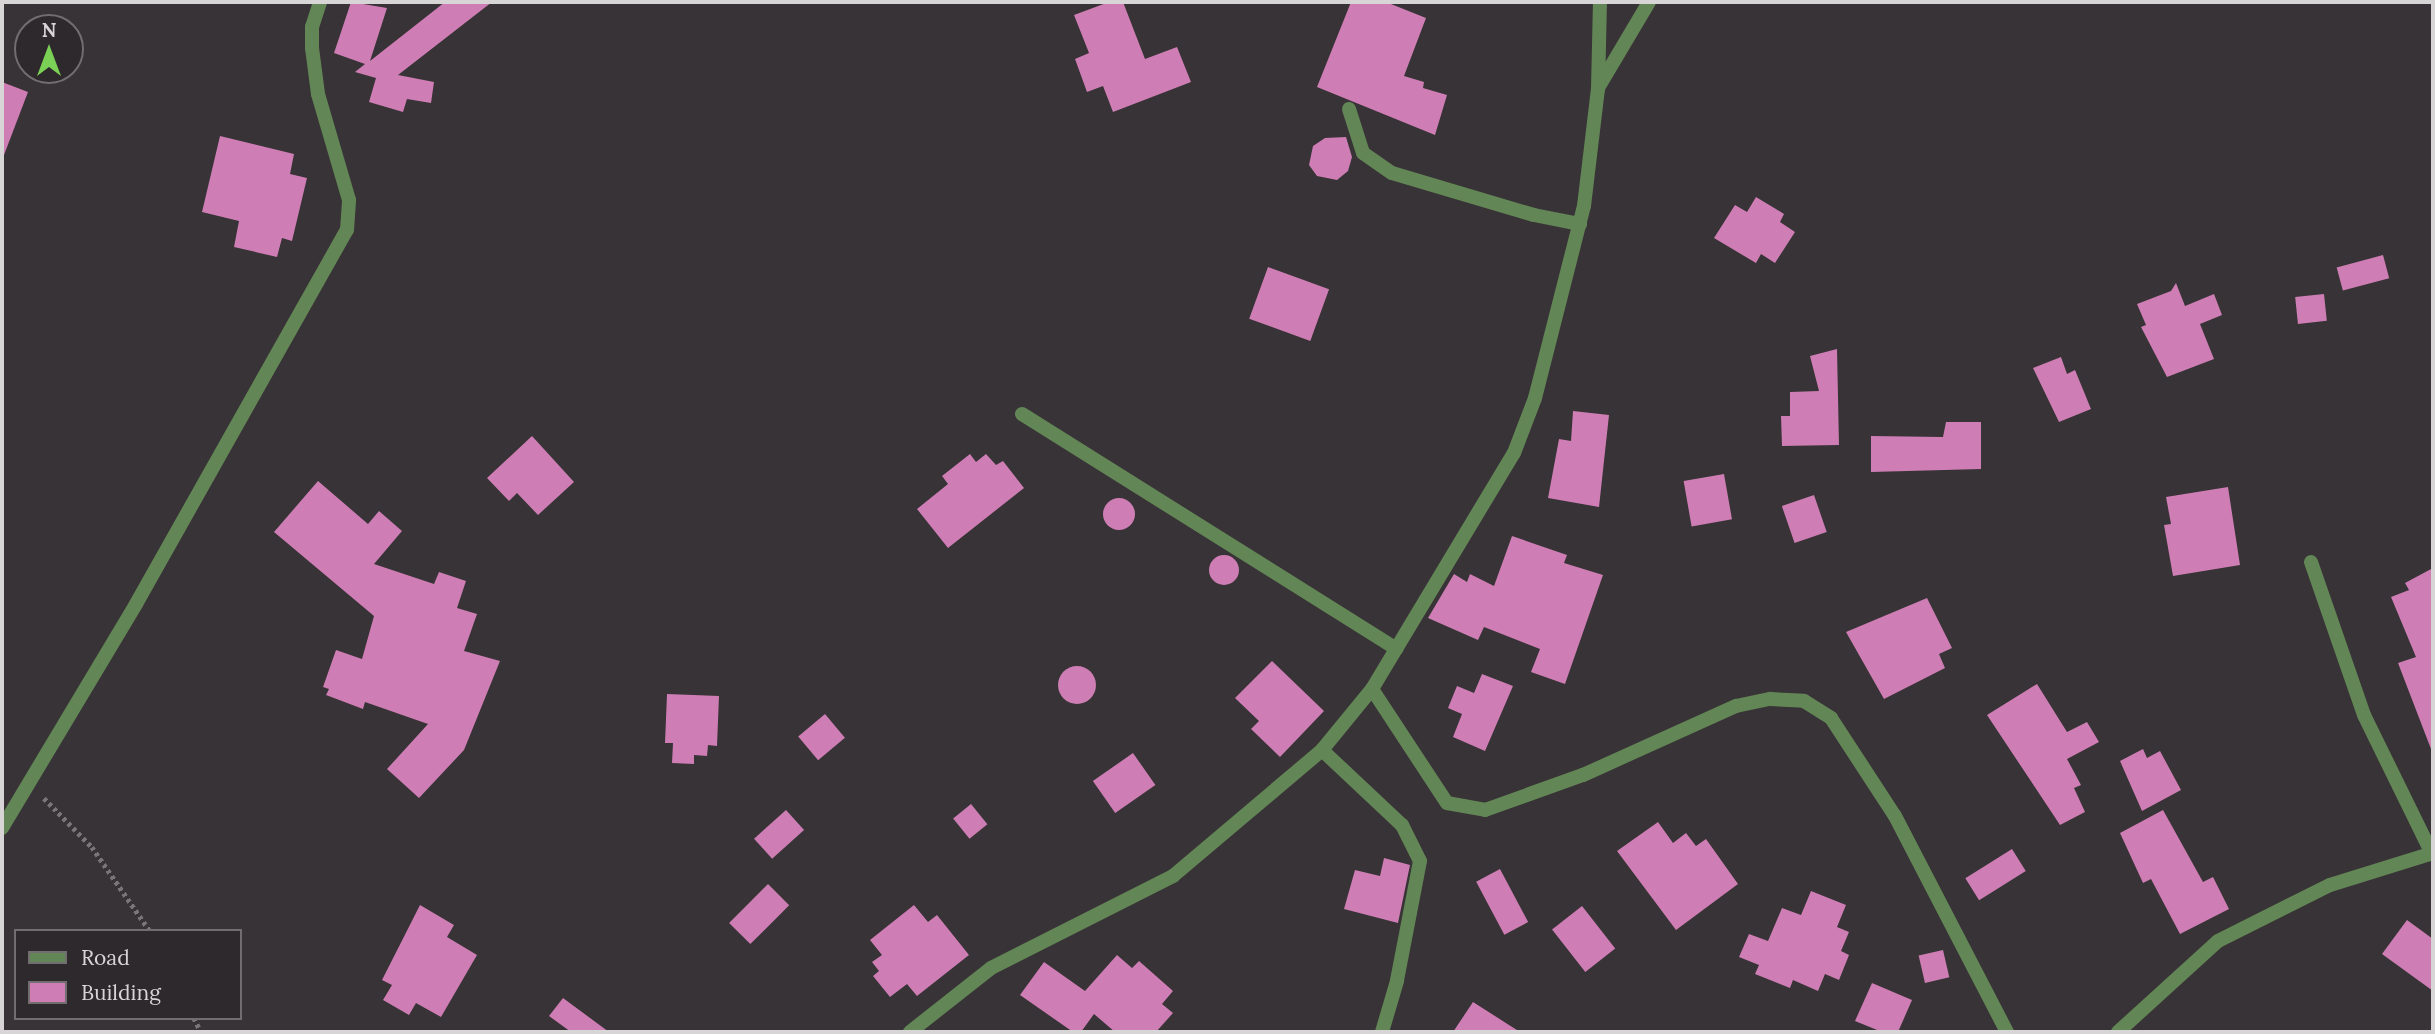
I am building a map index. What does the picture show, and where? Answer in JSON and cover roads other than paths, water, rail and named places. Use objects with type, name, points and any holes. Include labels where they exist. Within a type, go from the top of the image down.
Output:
[{"type":"street","points":[[2,828],[136,604],[347,230],[349,200],[318,93],[312,48],[312,27],[320,2]]},
{"type":"street","points":[[910,1032],[991,968],[1174,876],[1322,750],[1372,689],[1514,453],[1535,398],[1580,223],[1598,89],[1600,2]]},
{"type":"street","points":[[1598,89],[1649,2]]},
{"type":"street","points":[[1349,109],[1355,139],[1363,153],[1392,173],[1534,215],[1580,223]]},
{"type":"street","points":[[1022,414],[1396,649]]},
{"type":"street","points":[[2118,1032],[2218,941],[2330,884],[2433,853],[2364,715],[2311,562]]},
{"type":"street","points":[[1372,689],[1447,803],[1485,810],[1583,775],[1736,706],[1770,699],[1804,701],[1831,718],[1895,816],[2007,1032]]},
{"type":"street","points":[[1322,750],[1402,825],[1420,861],[1397,981],[1382,1032]]}]
